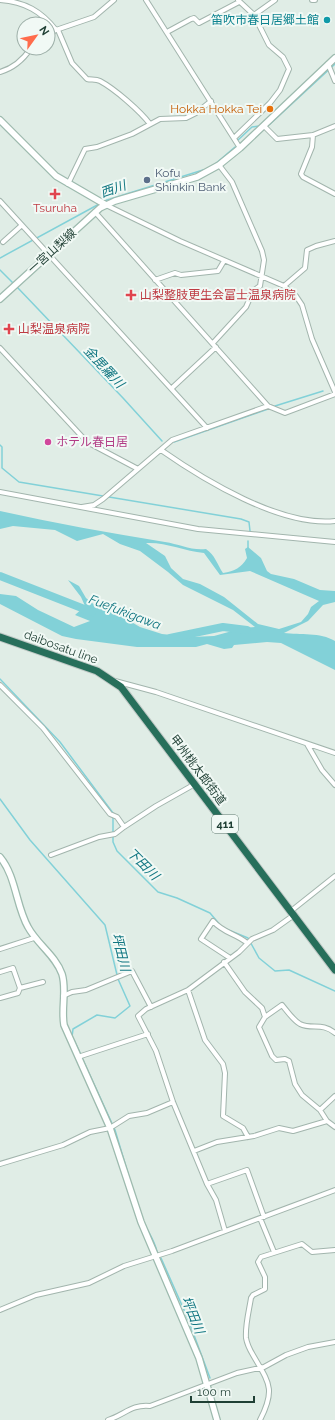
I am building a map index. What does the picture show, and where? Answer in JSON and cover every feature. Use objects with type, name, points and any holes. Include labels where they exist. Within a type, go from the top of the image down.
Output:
[{"type":"highway","name":"daibosatu line","points":[[0,637],[97,671],[114,681]]},
{"type":"highway","name":"甲州桃太郎街道","points":[[114,681],[134,702],[335,970]]},
{"type":"street","points":[[0,0],[12,1],[32,8],[47,18],[57,30],[72,63],[87,79],[98,80],[106,85],[139,111],[150,124]]},
{"type":"street","points":[[57,30],[94,17],[114,0]]},
{"type":"street","points":[[146,0],[240,148]]},
{"type":"street","points":[[254,15],[275,0]]},
{"type":"street","points":[[166,32],[190,19],[194,18],[199,23],[239,1],[254,15],[269,45],[283,57],[289,69],[280,90],[270,103],[234,138]]},
{"type":"street","points":[[0,72],[10,69],[26,56]]},
{"type":"street","name":"一宮山梨線","points":[[0,299],[103,203],[197,177],[219,165],[264,126],[335,58]]},
{"type":"street","points":[[329,65],[335,81]]},
{"type":"street","points":[[68,184],[85,149],[108,143],[160,118],[186,118],[196,113],[211,101]]},
{"type":"street","points":[[0,120],[44,166],[68,184],[103,203],[224,261],[284,286],[296,296],[302,305],[312,339],[335,393],[285,413],[268,406],[233,370],[214,345],[95,212]]},
{"type":"street","points":[[264,126],[277,139],[313,135],[335,126]]},
{"type":"street","points":[[313,135],[312,147],[301,174],[303,177],[335,194]]},
{"type":"street","points":[[172,388],[214,345],[246,307],[253,291],[260,286],[262,278],[261,269],[264,260],[262,251],[232,182],[219,165]]},
{"type":"street","points":[[0,201],[208,428]]},
{"type":"street","points":[[3,242],[22,225]]},
{"type":"street","points":[[284,286],[305,268],[307,250],[316,246],[335,242]]},
{"type":"street","points":[[155,280],[175,273],[180,275],[218,271],[224,261]]},
{"type":"street","points":[[0,348],[87,442],[138,469]]},
{"type":"street","points":[[80,507],[94,505],[103,499],[172,440],[268,406]]},
{"type":"street","points":[[160,450],[189,469],[254,503],[307,521],[335,521]]},
{"type":"street","points":[[0,492],[198,529],[335,542]]},
{"type":"street","points":[[114,681],[156,692],[335,753]]},
{"type":"street","points":[[0,685],[43,728],[110,814],[117,817],[124,827]]},
{"type":"street","points":[[307,744],[322,770],[335,785]]},
{"type":"street","points":[[51,855],[99,838],[113,835],[156,806],[195,784]]},
{"type":"street","points":[[0,858],[11,878],[27,926],[34,938],[54,960],[62,973],[64,984],[62,1015],[64,1025],[112,1127],[130,1193],[187,1327],[208,1385],[218,1420]]},
{"type":"street","points":[[225,1231],[216,1200],[207,1184],[173,1102],[156,1051],[138,1016],[146,1009],[188,990],[252,939],[274,930],[335,876]]},
{"type":"street","points":[[230,958],[201,939],[213,921],[223,931],[243,939],[248,943]]},
{"type":"street","points":[[0,949],[34,938]]},
{"type":"street","points":[[224,962],[245,992],[262,1008],[265,1017]]},
{"type":"street","points":[[0,972],[13,968],[20,988],[18,993],[0,998]]},
{"type":"street","points":[[63,996],[72,992],[86,990],[132,971],[151,1007]]},
{"type":"street","points":[[20,988],[43,982]]},
{"type":"street","points":[[188,990],[205,1040],[223,1064],[225,1073],[224,1116],[243,1128],[248,1137]]},
{"type":"street","points":[[335,1033],[328,1027],[305,1026],[298,1023],[282,1005],[265,1017],[259,1027],[272,1056],[276,1060],[285,1059],[289,1061],[298,1090],[307,1101],[320,1110],[327,1121],[335,1127]]},
{"type":"street","points":[[78,1057],[148,1034]]},
{"type":"street","points":[[320,1110],[335,1096]]},
{"type":"street","points":[[0,1164],[63,1144],[90,1132],[112,1127],[129,1116],[147,1113],[173,1102]]},
{"type":"street","points":[[194,1151],[217,1142],[248,1137],[279,1128],[293,1131],[327,1121]]},
{"type":"street","points":[[207,1184],[247,1170],[274,1252]]},
{"type":"street","points":[[0,1310],[36,1296],[89,1283],[124,1266],[262,1218],[335,1190]]},
{"type":"street","points":[[260,1420],[269,1398],[269,1387],[249,1347],[246,1332],[251,1298],[253,1295],[265,1289],[266,1283],[258,1262],[261,1257],[302,1244],[312,1252],[335,1250]]},
{"type":"street","points":[[108,1420],[119,1417],[132,1407],[142,1405],[150,1406],[237,1373],[260,1368],[308,1347],[335,1342]]},
{"type":"water","points":[[0,511],[82,528],[191,548],[206,549],[214,557],[223,573],[240,567],[247,558],[245,549],[248,547],[261,558],[267,571],[271,574],[294,579],[320,590],[335,591],[335,602],[323,605],[308,621],[284,633],[323,636],[335,641],[335,670],[281,643],[267,642],[234,645],[232,648],[224,649],[207,644],[196,647],[137,647],[62,636],[0,604],[0,594],[16,596],[38,610],[74,627],[90,621],[75,615],[85,606],[81,597],[68,580],[79,586],[86,598],[97,607],[121,616],[140,627],[162,634],[191,637],[214,636],[243,628],[255,627],[233,610],[183,585],[140,551],[120,544],[103,534],[77,541],[55,530],[13,526],[0,529]],"holes":[[[146,543],[204,553],[220,575],[250,571],[319,601],[311,607],[308,614],[301,622],[279,629],[258,624],[224,597],[200,584],[183,579],[171,568],[165,556]]]},
{"type":"waterway","name":"西川","points":[[270,124],[335,64]]},
{"type":"waterway","name":"西川","points":[[238,140],[252,127],[259,126]]},
{"type":"waterway","name":"西川","points":[[214,165],[235,147]]},
{"type":"waterway","name":"西川","points":[[104,201],[203,170]]},
{"type":"waterway","name":"西川","points":[[0,258],[101,203]]},
{"type":"waterway","name":"金毘羅川","points":[[0,270],[14,284]]},
{"type":"waterway","name":"金毘羅川","points":[[17,287],[162,441]]},
{"type":"waterway","name":"金毘羅川","points":[[275,406],[323,391]]},
{"type":"waterway","name":"金毘羅川","points":[[174,442],[268,409]]},
{"type":"waterway","points":[[0,445],[2,447],[2,468],[19,482],[241,519],[249,522],[250,531]]},
{"type":"waterway","points":[[248,541],[248,548]]},
{"type":"waterway","name":"Fuefukigawa","points":[[0,576],[92,612]]},
{"type":"waterway","name":"Fuefukigawa","points":[[170,638],[223,627],[247,630]]},
{"type":"waterway","name":"下田川","points":[[0,679],[60,742],[113,813],[113,842],[117,851],[158,892],[177,898],[210,913],[221,926]]},
{"type":"waterway","name":"坪田川","points":[[0,799],[30,840],[105,925],[118,979],[130,1006],[115,1018],[97,1015],[73,1029],[72,1037]]},
{"type":"waterway","name":"下田川","points":[[226,929],[248,938],[259,958],[275,971],[289,970],[335,991]]},
{"type":"waterway","name":"坪田川","points":[[74,1040],[80,1053]]},
{"type":"waterway","name":"坪田川","points":[[83,1060],[115,1130],[129,1177]]},
{"type":"waterway","name":"坪田川","points":[[144,1223],[157,1252]]},
{"type":"waterway","name":"坪田川","points":[[161,1258],[188,1319],[210,1378]]},
{"type":"place","name":"笛吹市春日居郷土館","points":[[327,20]]},
{"type":"place","name":"Hokka Hokka Tei","points":[[270,109]]},
{"type":"place","name":"Kofu Shinkin Bank","points":[[147,180]]},
{"type":"place","name":"Tsuruha","points":[[55,194]]},
{"type":"place","name":"山梨整肢更生会富士温泉病院","points":[[131,295]]},
{"type":"place","name":"山梨温泉病院","points":[[9,329]]},
{"type":"place","name":"ホテル春日居","points":[[48,442]]}]
